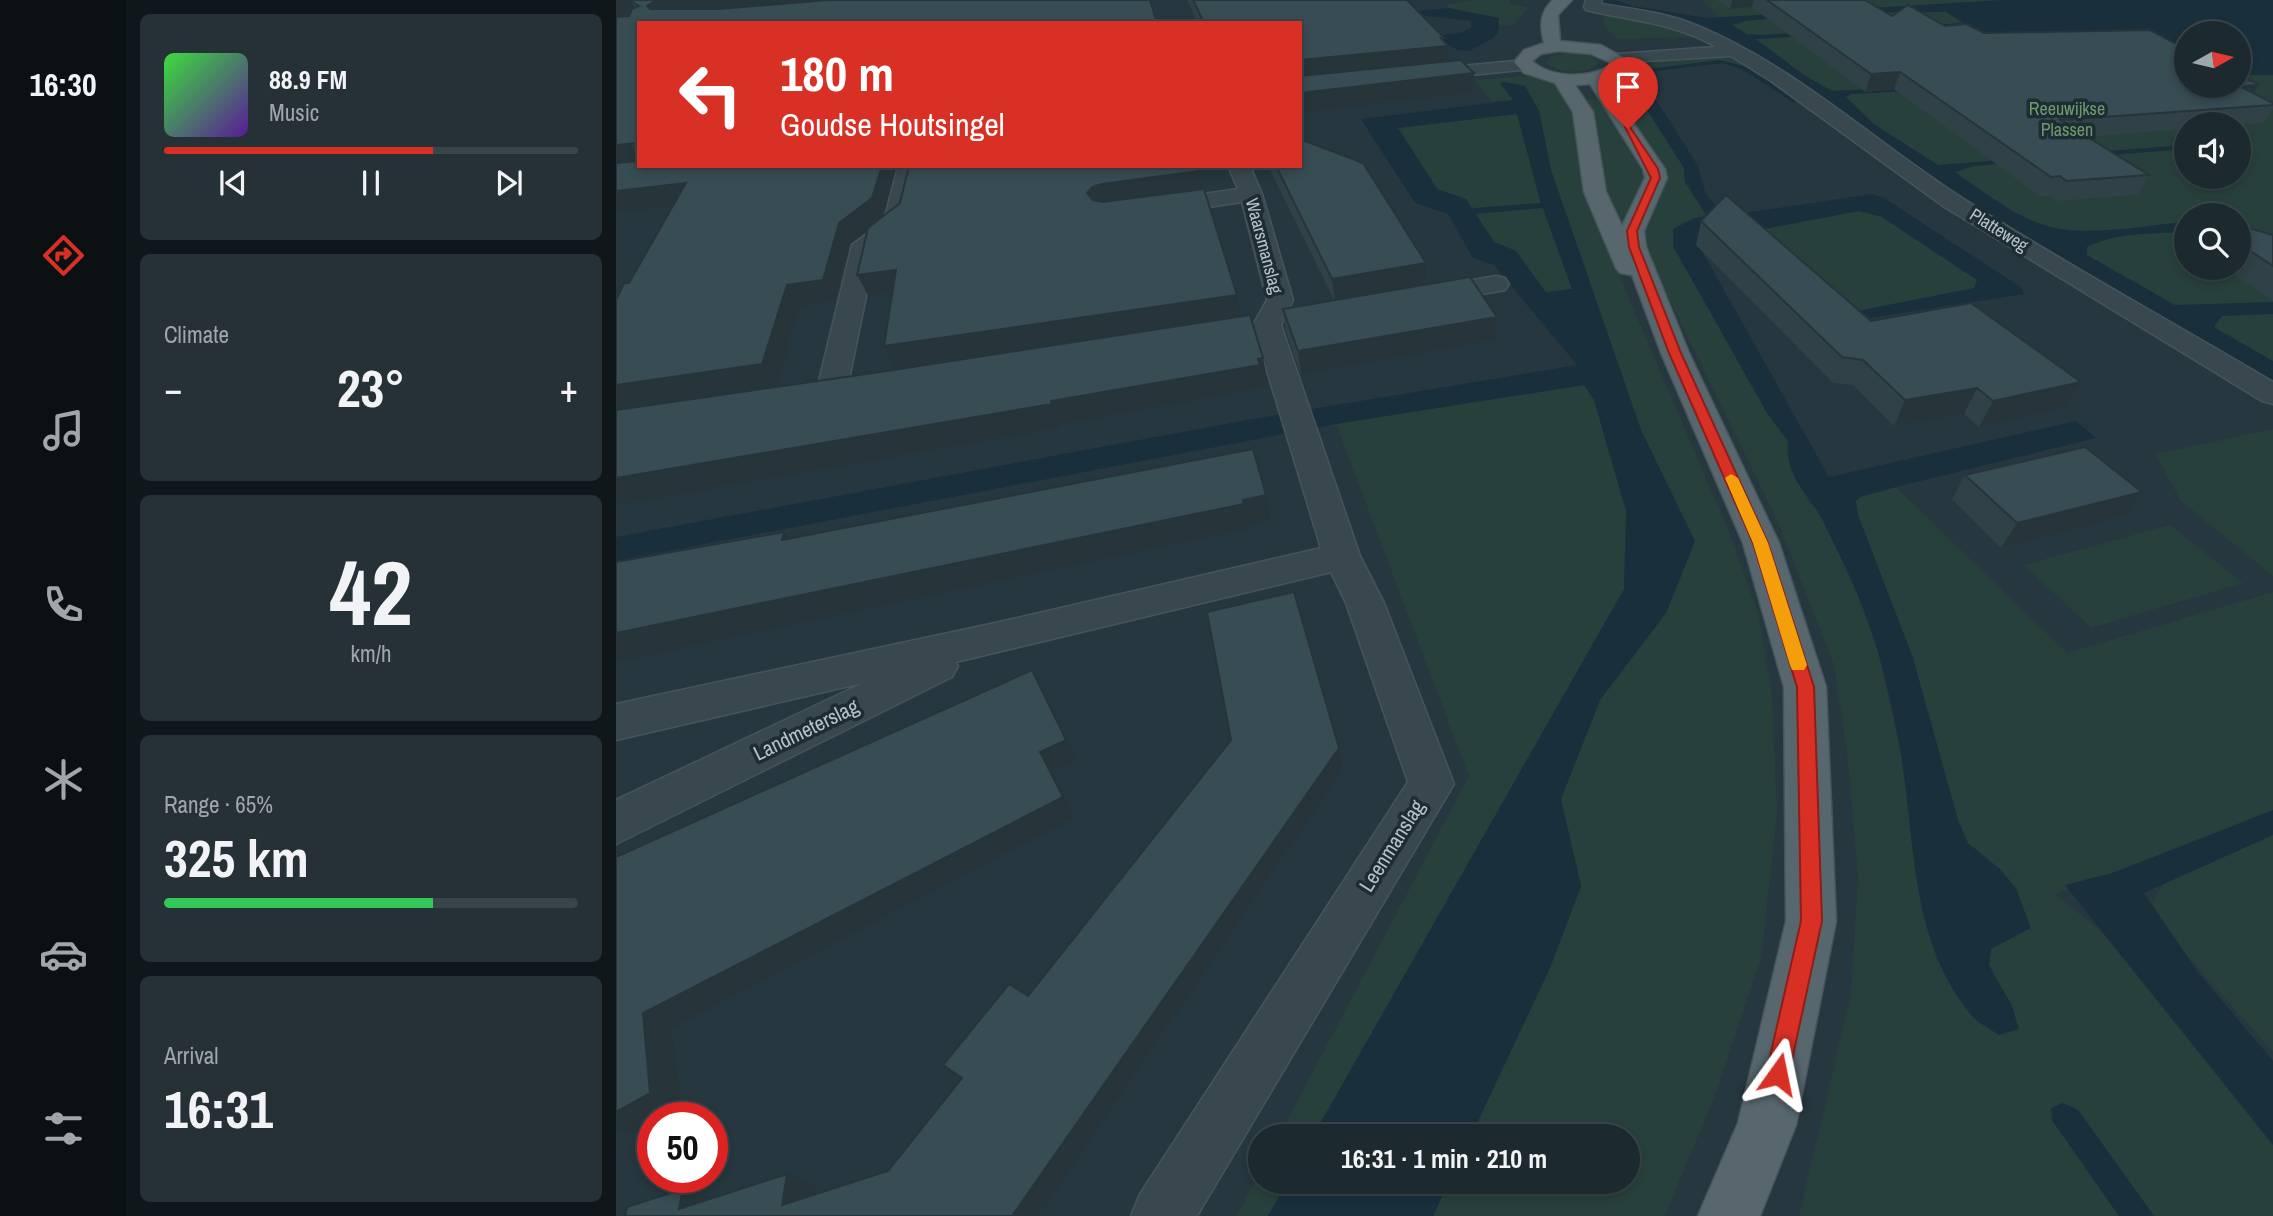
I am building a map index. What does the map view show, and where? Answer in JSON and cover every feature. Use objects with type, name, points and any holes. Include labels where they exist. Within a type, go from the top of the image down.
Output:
[{"type":"main road","points":[[1553,47],[1547,21],[1556,4],[1565,0],[1583,47]]},
{"type":"main road","points":[[1553,47],[1583,47],[1606,52],[1617,59],[1617,69],[1598,77],[1561,78],[1542,74],[1525,65],[1524,59],[1528,54],[1553,47]]},
{"type":"main road","points":[[1598,77],[1601,89],[1654,169],[1656,178],[1632,231],[1634,247],[1675,353],[1761,543],[1805,687],[1811,921],[1767,1125],[1729,1216]]},
{"type":"main road","points":[[1561,78],[1583,112],[1595,192],[1612,236],[1675,353]]},
{"type":"street","name":"Platteweg","points":[[1594,2],[1592,7],[1690,28],[1735,51],[1777,77],[1951,201],[2273,395]]},
{"type":"street","points":[[1617,59],[1735,51]]},
{"type":"street","points":[[1402,77],[1525,65]]},
{"type":"street","points":[[832,389],[864,246],[895,224],[909,168]]},
{"type":"street","name":"Waarsmanslag","points":[[1240,168],[1251,194],[1280,300],[1267,325]]},
{"type":"street","points":[[1134,211],[1251,194]]},
{"type":"street","points":[[1402,301],[1496,284]]},
{"type":"street","name":"Leenmanslag","points":[[1162,1216],[1431,784],[1365,603],[1342,556],[1267,325]]},
{"type":"street","name":"Landmeterslag","points":[[616,722],[995,638],[1342,556]]},
{"type":"street","name":"Landmeterslag","points":[[616,823],[995,638]]},
{"type":"green space","points":[[1474,0],[1510,0],[1510,3],[1529,8],[1513,25],[1498,25],[1499,18],[1448,8],[1448,4]]},
{"type":"green space","name":"Reeuwijkse Plassen","points":[[1702,0],[2273,0],[2273,369],[1965,197],[1739,38]]},
{"type":"green space","points":[[1603,13],[1644,19],[1705,37],[1619,39],[1605,25]]},
{"type":"green space","points":[[1570,53],[1590,56],[1598,63],[1587,70],[1572,72],[1546,63],[1551,56]]},
{"type":"green space","points":[[1712,56],[1746,62],[1799,101],[1750,68],[1720,60],[1641,70],[1634,79],[1636,89],[1684,168],[1685,182],[1707,217],[1673,246],[1767,413],[1788,441],[1787,455],[1806,499],[1818,511],[1855,586],[1878,652],[1902,758],[1922,912],[1937,960],[1974,1018],[1999,1035],[2012,1006],[1989,966],[1991,949],[2031,927],[1968,843],[1958,820],[1913,658],[1858,515],[1856,501],[1860,497],[1896,487],[2067,653],[2273,592],[2273,817],[2055,894],[2101,931],[2273,1145],[2273,1216],[2154,1216],[2078,1110],[2052,1120],[2119,1216],[1799,1216],[1851,994],[1858,878],[1848,760],[1834,665],[1778,522],[1646,251],[1644,222],[1656,203],[1664,166],[1613,96],[1610,86],[1630,70],[1643,65]]},
{"type":"green space","points":[[1529,76],[1561,87],[1577,120],[1585,166],[1614,264],[1730,534],[1759,616],[1772,694],[1777,814],[1761,957],[1715,1095],[1665,1216],[1433,1216],[1443,1194],[1640,1194],[1640,1124],[1477,1124],[1550,968],[1581,886],[1561,799],[1600,700],[1666,613],[1695,542],[1641,430],[1551,170],[1539,111],[1525,86],[1501,83],[1514,100],[1492,101],[1474,80]]},
{"type":"green space","points":[[1588,99],[1600,99],[1646,177],[1624,225],[1619,225],[1608,195]]},
{"type":"green space","points":[[1517,114],[1540,200],[1572,289],[1546,293],[1516,251],[1494,242],[1466,199],[1437,189],[1398,128]]},
{"type":"green space","points":[[1859,211],[1882,217],[1978,280],[1975,288],[1837,315],[1757,249],[1704,257],[1696,242],[1701,239]]},
{"type":"green space","points":[[1584,385],[1594,399],[1626,511],[1624,589],[1320,1124],[1285,1124],[1469,776],[1336,424]]},
{"type":"green space","points":[[2273,429],[2273,576],[2180,500],[2156,454]]},
{"type":"green space","points":[[2170,525],[2243,583],[2091,628],[2024,565]]},
{"type":"green space","points":[[2273,823],[2273,1052],[2171,938],[2151,905],[2164,882]]},
{"type":"green space","points":[[1248,1194],[1281,1194],[1268,1216],[1237,1216]]},
{"type":"water","points":[[1585,0],[1614,0],[1633,6],[1708,18],[2001,0],[2273,0],[2273,75],[2251,75],[2251,21],[2174,21],[2174,46],[2161,42],[1918,30],[1756,39],[1804,75],[1832,91],[2063,78],[2017,85],[1852,94],[1846,97],[1874,124],[1938,165],[2174,145],[2174,150],[1974,166],[1955,172],[2015,212],[2055,228],[2086,231],[2174,223],[2174,233],[2110,239],[2087,247],[2087,255],[2175,305],[2273,302],[2273,314],[2222,316],[2214,327],[2273,361],[2273,380],[2077,271],[1994,220],[1788,74],[1715,33],[1687,23]],"holes":[[[1946,12],[1963,23],[1747,34],[1732,25],[1745,21],[1824,13]]]},
{"type":"water","points":[[1448,8],[1499,18],[1498,33],[1469,51],[1457,50],[1442,40],[1420,38],[1463,32],[1471,28],[1471,21],[1402,13]]},
{"type":"water","points":[[1720,60],[1751,68],[1799,101],[1793,102],[1741,69],[1723,63],[1648,72],[1645,77],[1650,90],[1698,166],[1705,192],[1724,216],[1872,194],[1884,198],[2022,288],[2024,294],[1845,322],[1837,315],[1974,288],[1977,280],[1882,217],[1859,211],[1697,242],[1829,477],[2076,421],[2096,438],[1896,487],[1860,497],[1856,501],[1858,515],[1913,658],[1958,820],[1968,843],[2000,869],[2016,888],[2031,928],[1991,949],[1989,965],[2012,1006],[2019,1029],[1999,1035],[1976,1020],[1953,989],[1927,928],[1914,862],[1902,761],[1894,720],[1878,652],[1860,602],[1823,521],[1794,476],[1790,466],[1788,441],[1767,413],[1673,246],[1673,229],[1694,218],[1707,216],[1685,182],[1684,168],[1642,102],[1634,79],[1641,70]]},
{"type":"water","points":[[1500,83],[1525,86],[1539,111],[1551,170],[1641,430],[1695,541],[1666,613],[1600,700],[1561,799],[1581,886],[1550,968],[1477,1124],[1320,1124],[1624,589],[1626,511],[1594,400],[1584,385],[1336,424],[616,561],[616,537],[1258,418],[1577,365],[1494,265],[1473,258],[1448,214],[1415,203],[1361,119],[1513,100]],"holes":[[[1517,114],[1540,200],[1572,289],[1546,292],[1516,251],[1494,242],[1466,199],[1437,189],[1398,128]]]},
{"type":"water","points":[[2273,810],[2273,835],[2144,893],[2198,972],[2273,1061],[2273,1145],[2065,885],[2115,872]]},
{"type":"water","points":[[2063,1103],[2078,1110],[2154,1216],[2119,1216],[2052,1120],[2051,1108]]},
{"type":"water","points":[[1281,1194],[1443,1194],[1433,1216],[1268,1216]]},
{"type":"building","points":[[616,0],[656,0],[647,6],[650,9],[718,9],[828,0],[1150,0],[1156,21],[637,21],[637,143],[616,145],[616,17],[629,16],[632,9],[639,6],[631,1]]},
{"type":"building","points":[[1193,0],[1407,0],[1444,38],[1441,38],[1448,46],[1302,60],[1302,21],[1203,21]]},
{"type":"building","points":[[1767,0],[1865,0],[1892,16],[1908,5],[1945,26],[1966,24],[1984,33],[2150,30],[2174,43],[2174,98],[2251,98],[2251,92],[2273,105],[2060,120],[2149,175],[2066,181],[2060,176],[2051,177],[1900,72],[1871,74]]},
{"type":"building","points":[[1461,60],[1474,73],[1302,93],[1302,76]]},
{"type":"building","points":[[1302,140],[1363,163],[1426,263],[1332,279],[1277,168],[1302,168]]},
{"type":"building","points":[[637,161],[637,168],[881,168],[872,198],[839,223],[823,280],[787,285],[762,364],[616,385],[616,300],[624,283],[629,283],[686,183],[616,191],[616,163]]},
{"type":"building","points":[[909,168],[1198,168],[1199,171],[1102,184],[1092,187],[1087,193],[1093,200],[1102,202],[1204,189],[1237,295],[884,346],[896,270],[857,275],[868,228],[900,203]]},
{"type":"building","points":[[1726,195],[1871,321],[1971,303],[2081,382],[1993,401],[1977,388],[1905,400],[1863,360],[1842,357],[1701,221]]},
{"type":"building","points":[[2251,229],[2273,235],[2273,266],[2251,252]]},
{"type":"building","points":[[1470,277],[1497,317],[1298,351],[1283,309]]},
{"type":"building","points":[[1250,315],[1263,358],[1258,359],[1260,365],[1051,401],[1052,404],[616,478],[616,410]]},
{"type":"building","points":[[2085,447],[2142,492],[2017,523],[1965,475]]},
{"type":"building","points":[[1253,449],[1266,495],[1243,500],[1244,504],[616,633],[616,562],[784,532],[782,540]]},
{"type":"building","points":[[1294,592],[1339,748],[1012,1216],[625,1216],[627,1207],[671,1193],[682,1193],[679,1209],[787,1174],[782,1205],[888,1171],[962,1078],[943,1065],[1009,984],[1028,996],[1231,740],[1207,612]]},
{"type":"building","points":[[1032,670],[1066,740],[1040,752],[1063,797],[643,1013],[650,1093],[616,1112],[616,857]]},
{"type":"waterway","points":[[1474,211],[1552,205]]},
{"type":"slow traffic","points":[[1731,478],[1761,543],[1798,665]]},
{"type":"route","points":[[1628,129],[1654,169],[1656,178],[1632,231],[1634,247],[1675,353],[1761,543],[1805,687],[1811,921],[1778,1074]]}]
